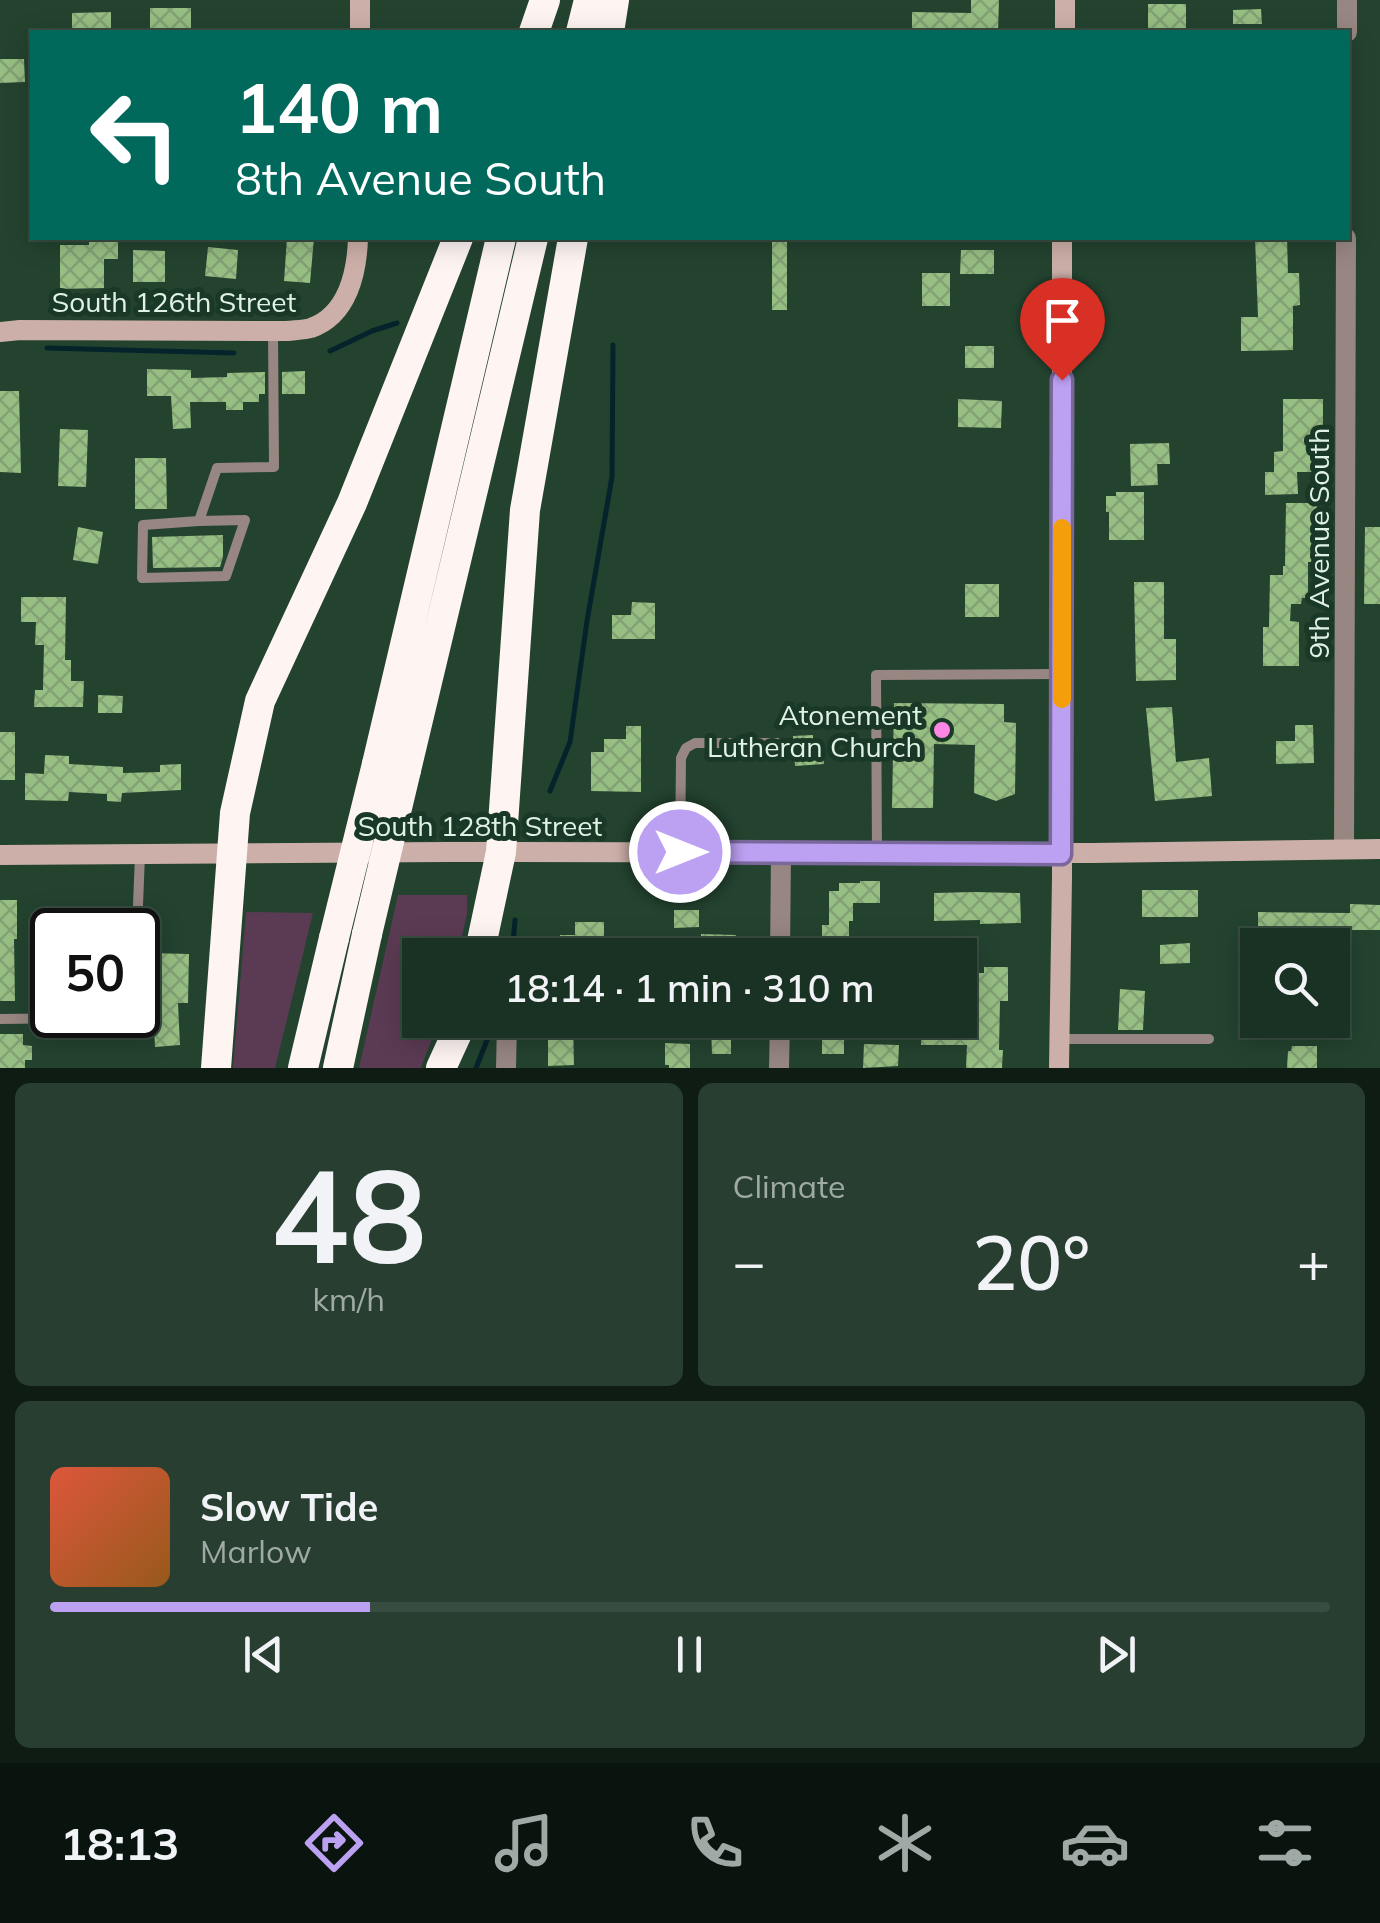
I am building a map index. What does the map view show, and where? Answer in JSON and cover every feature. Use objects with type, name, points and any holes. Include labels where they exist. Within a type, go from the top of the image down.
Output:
[{"type":"highway","points":[[535,30],[545,0]]},
{"type":"highway","points":[[546,30],[553,0]]},
{"type":"highway","points":[[582,30],[589,0]]},
{"type":"highway","points":[[609,30],[614,0]]},
{"type":"highway","points":[[216,1068],[235,813],[260,701],[352,504],[457,240]]},
{"type":"highway","points":[[338,1068],[367,934],[391,767],[501,240]]},
{"type":"highway","points":[[304,1068],[334,938],[391,767],[532,240]]},
{"type":"highway","points":[[483,938],[502,852],[525,510],[573,240]]},
{"type":"highway","points":[[440,1068],[454,1038]]},
{"type":"main road","points":[[360,0],[360,30]]},
{"type":"main road","points":[[1065,30],[1066,0]]},
{"type":"main road","name":"South 126th Street","points":[[0,332],[309,329],[325,321],[340,306],[352,284],[358,240]]},
{"type":"main road","points":[[1059,1068],[1062,240]]},
{"type":"main road","name":"South 128th Street","points":[[0,855],[1061,854],[1380,849]]},
{"type":"street","points":[[1347,0],[1347,30]]},
{"type":"street","name":"9th Avenue South","points":[[1344,849],[1346,240]]},
{"type":"street","points":[[780,938],[781,852]]},
{"type":"street","points":[[506,1038],[506,1068]]},
{"type":"street","points":[[780,1038],[780,1068]]},
{"type":"lane","points":[[199,521],[217,468],[274,467],[273,332]]},
{"type":"lane","points":[[245,520],[226,576],[142,578],[143,525],[199,521],[245,520]]},
{"type":"lane","points":[[877,853],[876,675],[1062,674]]},
{"type":"lane","points":[[680,852],[681,758],[686,748],[695,742],[779,743]]},
{"type":"lane","points":[[138,908],[140,855]]},
{"type":"lane","points":[[0,1019],[30,1019]]},
{"type":"lane","points":[[1060,1039],[1209,1039]]},
{"type":"shaded area","points":[[398,895],[467,895],[462,938],[402,938],[402,1038],[432,1038],[421,1068],[359,1068]]},
{"type":"shaded area","points":[[246,912],[313,913],[275,1068],[233,1068]]},
{"type":"building","points":[[971,0],[999,0],[998,30],[912,30],[912,12],[971,13]]},
{"type":"building","points":[[1148,4],[1186,4],[1186,30],[1148,30]]},
{"type":"building","points":[[150,8],[191,8],[191,30],[150,30]]},
{"type":"building","points":[[1261,9],[1262,24],[1233,24],[1233,10]]},
{"type":"building","points":[[111,12],[111,30],[72,30],[72,13]]},
{"type":"building","points":[[0,59],[24,59],[25,82],[0,83]]},
{"type":"building","points":[[89,240],[118,240],[118,259],[104,259],[104,288],[60,289],[60,245],[89,245]]},
{"type":"building","points":[[287,240],[314,240],[310,283],[284,281]]},
{"type":"building","points":[[1255,240],[1287,240],[1288,273],[1299,273],[1300,305],[1293,306],[1293,350],[1241,351],[1241,317],[1258,317]]},
{"type":"building","points":[[772,242],[787,242],[787,310],[772,310]]},
{"type":"building","points":[[208,247],[238,250],[236,279],[205,276]]},
{"type":"building","points":[[133,250],[165,251],[165,282],[133,282]]},
{"type":"building","points":[[961,250],[994,250],[994,274],[960,274]]},
{"type":"building","points":[[922,273],[950,273],[950,306],[922,306]]},
{"type":"building","points":[[965,346],[994,346],[994,368],[965,368]]},
{"type":"building","points":[[147,369],[191,370],[191,378],[265,372],[265,394],[259,394],[259,402],[243,402],[243,410],[226,410],[226,402],[190,402],[191,428],[173,429],[171,396],[147,396]]},
{"type":"building","points":[[305,371],[305,394],[282,394],[282,372]]},
{"type":"building","points":[[0,391],[19,391],[21,473],[0,472]]},
{"type":"building","points":[[958,399],[1002,401],[1001,428],[958,427]]},
{"type":"building","points":[[1283,399],[1323,399],[1323,431],[1315,431],[1315,472],[1297,472],[1298,494],[1265,495],[1265,472],[1274,472],[1274,452],[1283,451]]},
{"type":"building","points":[[60,429],[88,430],[86,487],[58,486]]},
{"type":"building","points":[[1169,443],[1170,464],[1157,464],[1158,485],[1131,486],[1130,444]]},
{"type":"building","points":[[135,458],[166,458],[167,509],[135,509]]},
{"type":"building","points":[[1116,492],[1144,492],[1144,540],[1109,540],[1106,496],[1116,496]]},
{"type":"building","points":[[1286,503],[1317,503],[1317,562],[1308,562],[1308,598],[1302,598],[1301,604],[1291,604],[1290,621],[1299,622],[1299,666],[1263,666],[1270,575],[1283,575],[1285,566]]},
{"type":"building","points":[[78,527],[103,532],[98,564],[73,560]]},
{"type":"building","points":[[1365,527],[1380,527],[1380,604],[1364,604]]},
{"type":"building","points":[[223,535],[220,567],[153,568],[152,537]]},
{"type":"building","points":[[1134,582],[1164,582],[1164,639],[1176,639],[1176,680],[1136,681]]},
{"type":"building","points":[[965,584],[999,584],[999,617],[965,617]]},
{"type":"building","points":[[21,597],[66,597],[65,660],[71,660],[71,681],[84,681],[83,707],[34,707],[35,690],[43,690],[44,645],[35,645],[36,622],[21,622]]},
{"type":"building","points":[[632,602],[655,603],[655,639],[612,639],[612,615],[631,615]]},
{"type":"building","points":[[98,695],[123,696],[122,713],[98,713]]},
{"type":"building","points":[[894,703],[1004,704],[1004,722],[1016,723],[1015,794],[996,801],[974,793],[975,745],[934,744],[933,808],[892,808]]},
{"type":"building","points":[[1172,707],[1176,762],[1209,758],[1212,796],[1155,801],[1146,708]]},
{"type":"building","points":[[1295,725],[1313,725],[1314,763],[1276,764],[1276,741],[1295,741]]},
{"type":"building","points":[[626,726],[641,726],[641,792],[591,791],[591,752],[604,752],[604,739],[626,739]]},
{"type":"building","points":[[0,732],[15,732],[15,780],[0,780]]},
{"type":"building","points":[[813,735],[813,744],[823,743],[824,764],[795,766],[793,736]]},
{"type":"building","points":[[45,755],[69,756],[69,764],[123,767],[123,773],[160,772],[160,765],[181,764],[181,790],[122,793],[121,802],[107,801],[107,794],[69,792],[68,801],[25,800],[25,773],[44,774]]},
{"type":"building","points":[[880,881],[880,903],[853,903],[849,938],[822,938],[822,925],[829,925],[829,891],[839,891],[839,883]]},
{"type":"building","points":[[1142,890],[1198,890],[1198,917],[1142,917]]},
{"type":"building","points":[[934,893],[1020,893],[1021,923],[934,921]]},
{"type":"building","points":[[0,900],[17,900],[15,1001],[0,1001]]},
{"type":"building","points":[[1350,904],[1380,905],[1380,930],[1258,928],[1258,912],[1350,913]]},
{"type":"building","points":[[674,910],[699,910],[699,927],[674,928]]},
{"type":"building","points":[[575,922],[604,922],[604,938],[560,938],[575,935]]},
{"type":"building","points":[[701,934],[736,935],[736,938],[701,938]]},
{"type":"building","points":[[1190,943],[1190,963],[1160,964],[1160,945]]},
{"type":"building","points":[[160,953],[189,954],[188,1003],[178,1003],[180,1045],[155,1047],[155,1038],[160,1038]]},
{"type":"building","points":[[984,967],[1008,967],[1008,1001],[1000,1001],[1002,1068],[966,1068],[967,1045],[921,1045],[921,1038],[977,1038],[977,973],[984,973]]},
{"type":"building","points":[[1120,989],[1145,991],[1143,1030],[1118,1030]]},
{"type":"building","points":[[0,1034],[23,1034],[23,1045],[32,1046],[32,1060],[25,1060],[25,1068],[0,1068]]},
{"type":"building","points":[[548,1038],[573,1038],[574,1065],[548,1066]]},
{"type":"building","points":[[711,1038],[731,1038],[731,1054],[712,1054]]},
{"type":"building","points":[[822,1038],[844,1038],[844,1054],[822,1054]]},
{"type":"building","points":[[665,1043],[690,1044],[690,1068],[665,1065]]},
{"type":"building","points":[[864,1044],[899,1045],[898,1066],[863,1068]]},
{"type":"building","points":[[1292,1046],[1317,1046],[1317,1068],[1287,1068]]},
{"type":"waterway","points":[[330,351],[397,323]]},
{"type":"waterway","points":[[550,791],[570,742],[612,477],[613,345]]},
{"type":"waterway","points":[[47,348],[234,353]]},
{"type":"waterway","points":[[513,938],[515,920]]},
{"type":"waterway","points":[[476,1068],[488,1038]]},
{"type":"slow traffic","points":[[1062,528],[1062,699]]},
{"type":"place","name":"Atonement Lutheran Church","points":[[942,730]]},
{"type":"route","points":[[680,852],[1061,854],[1062,380]]}]
